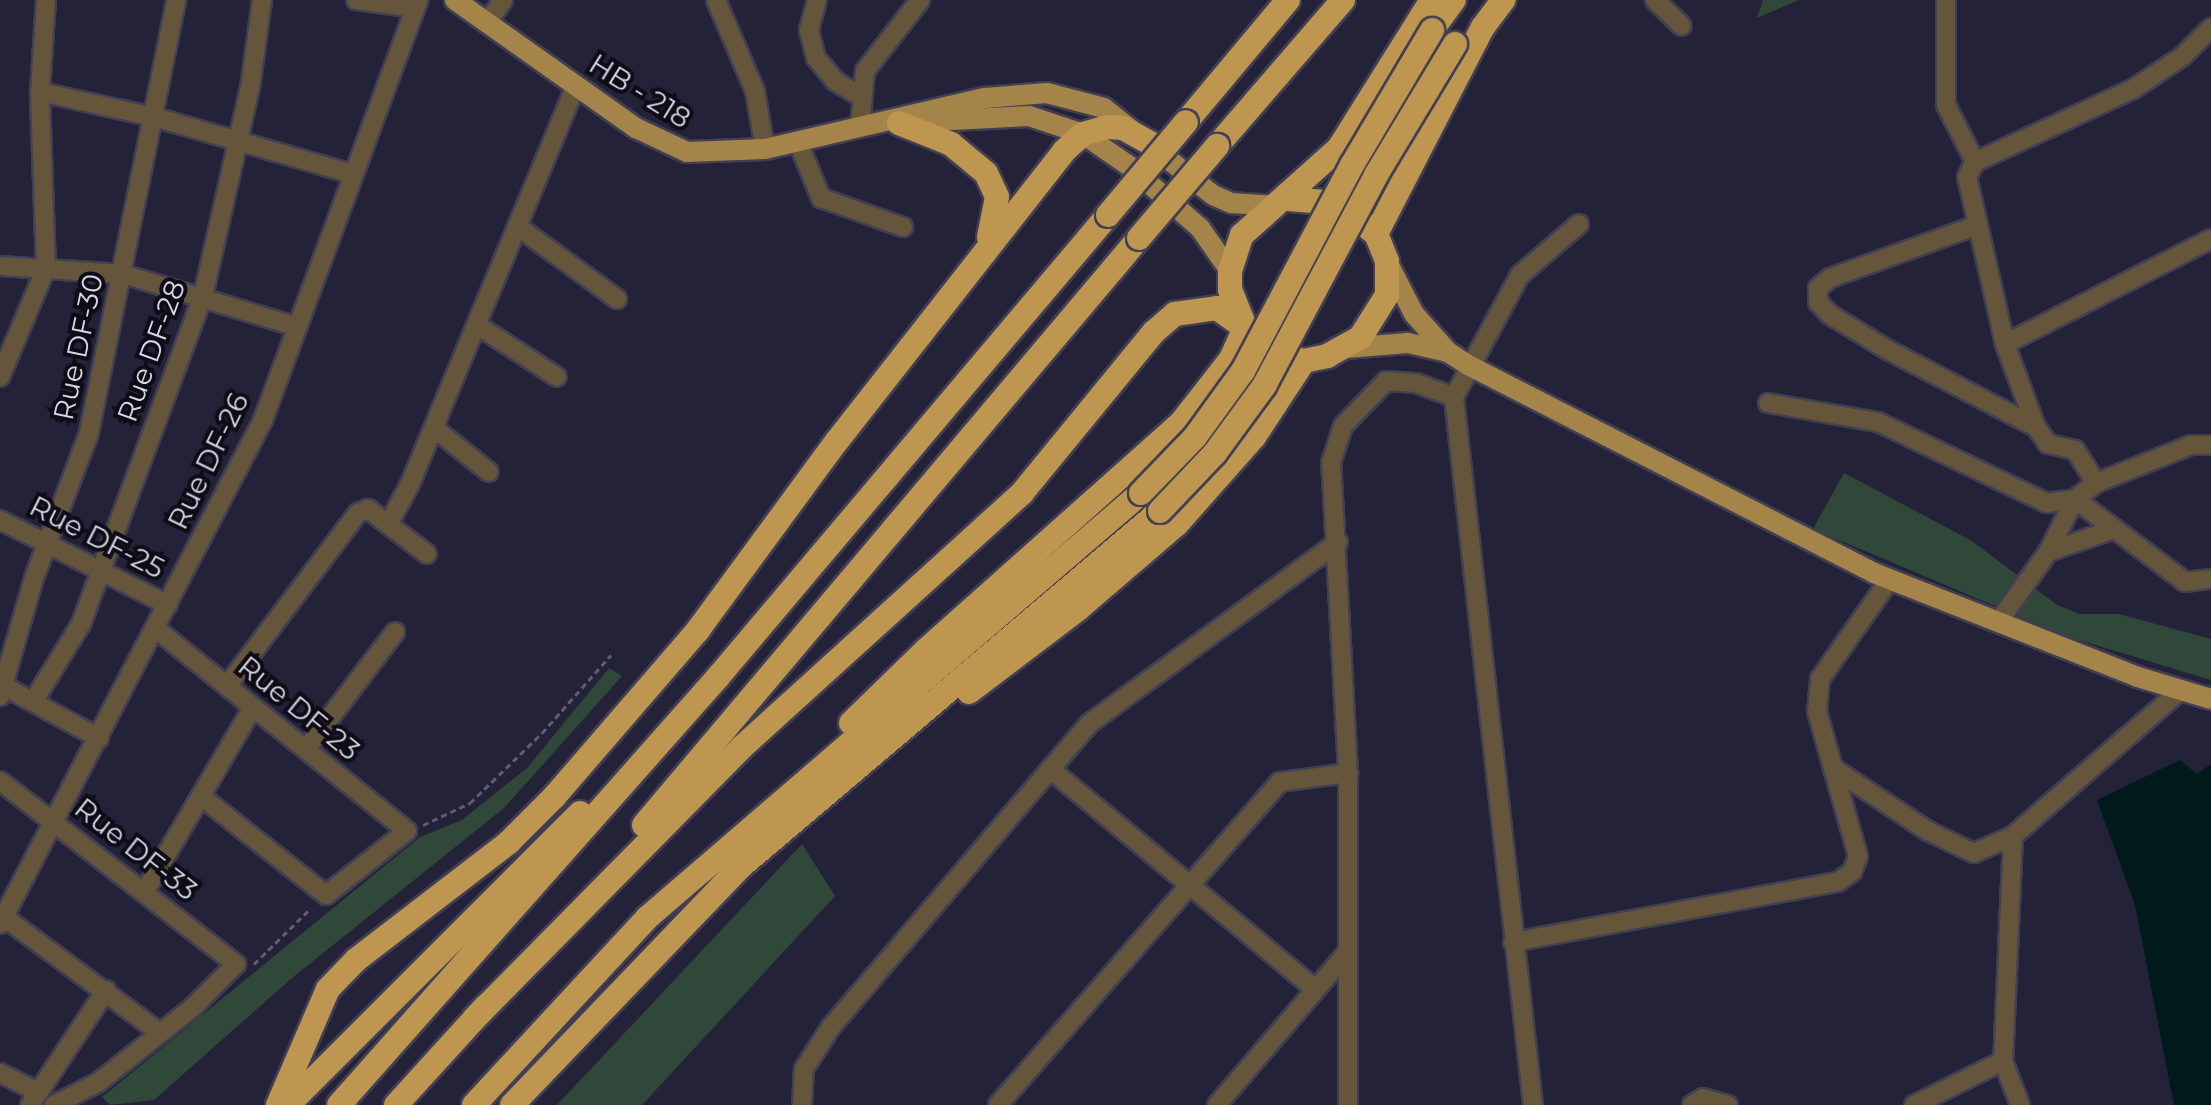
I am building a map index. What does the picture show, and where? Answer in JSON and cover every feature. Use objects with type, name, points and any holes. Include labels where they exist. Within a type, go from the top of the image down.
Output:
[{"type":"highway","points":[[339,1105],[718,677],[1288,0]]},
{"type":"highway","points":[[396,1105],[708,753],[1139,238],[1343,0]]},
{"type":"highway","points":[[1246,326],[1236,309],[1230,271],[1242,235],[1339,148],[1432,0]]},
{"type":"highway","points":[[474,1105],[647,918],[727,846],[1141,493],[1195,437],[1243,371],[1352,165],[1432,30],[1454,0]]},
{"type":"highway","points":[[512,1105],[739,868],[1160,511],[1215,453],[1264,386],[1376,175],[1455,44],[1486,0]]},
{"type":"highway","points":[[1376,234],[1483,27],[1503,0]]},
{"type":"highway","points":[[899,123],[974,159],[997,197],[990,236],[967,274]]},
{"type":"highway","points":[[278,1105],[328,989],[356,960],[509,842],[554,797],[698,630],[1064,151],[1083,134],[1096,128],[1123,128],[1154,145]]},
{"type":"highway","points":[[475,1018],[742,747],[1022,493],[1154,332],[1175,314],[1205,306],[1217,308],[1284,356],[1304,361],[1346,348],[1381,311],[1387,261],[1376,234],[1337,203],[1282,202]]},
{"type":"highway","points":[[727,846],[926,650],[1181,423],[1231,359],[1246,326]]},
{"type":"highway","points":[[739,868],[1077,610],[1177,524],[1254,437],[1304,361]]},
{"type":"highway","points":[[288,1105],[718,677]]},
{"type":"main road","name":"HB - 218","points":[[455,0],[636,128],[687,152],[765,149],[862,127]]},
{"type":"main road","points":[[862,127],[985,98],[1047,93],[1104,108],[1213,195],[1231,203],[1282,202]]},
{"type":"main road","points":[[862,127],[1029,116],[1083,134],[1128,165],[1200,228],[1230,271]]},
{"type":"main road","points":[[1387,261],[1407,303],[1448,352],[1468,365],[1890,579],[2211,699]]},
{"type":"main road","points":[[1346,348],[1408,343],[1448,352]]},
{"type":"street","points":[[0,377],[46,268],[40,92],[46,0]]},
{"type":"street","name":"Rue DF-30","points":[[1,689],[89,433],[176,0]]},
{"type":"street","name":"Rue DF-28","points":[[33,702],[81,624],[203,296],[238,141],[262,0]]},
{"type":"street","points":[[356,0],[417,4]]},
{"type":"street","points":[[487,23],[503,0]]},
{"type":"street","points":[[716,0],[755,91],[765,149]]},
{"type":"street","points":[[817,0],[809,30],[816,58],[835,81],[860,96]]},
{"type":"street","points":[[862,127],[860,96],[865,71],[920,0]]},
{"type":"street","points":[[1655,0],[1682,26]]},
{"type":"street","points":[[1946,0],[1946,105],[1975,162]]},
{"type":"street","name":"Rue DF-26","points":[[4,909],[55,822],[263,420],[417,4]]},
{"type":"street","points":[[2096,483],[2075,450],[2048,444],[2036,427],[2005,344],[1975,226],[1967,177],[1975,162],[2133,89],[2183,56],[2211,28]]},
{"type":"street","points":[[389,523],[434,428],[576,85]]},
{"type":"street","points":[[40,92],[154,117],[353,174]]},
{"type":"street","points":[[798,142],[821,198],[903,227]]},
{"type":"street","points":[[1533,1105],[1454,397],[1468,365],[1520,275],[1579,224]]},
{"type":"street","points":[[517,226],[617,299]]},
{"type":"street","points":[[1975,226],[1830,278],[1818,288],[1818,302],[1829,314],[1888,350],[2036,427]]},
{"type":"street","points":[[2005,344],[2211,239]]},
{"type":"street","points":[[0,266],[123,274],[297,327]]},
{"type":"street","points":[[477,325],[557,377]]},
{"type":"street","points":[[1348,1105],[1348,773],[1338,542],[1331,463],[1343,426],[1361,403],[1386,381],[1396,380],[1454,397]]},
{"type":"street","points":[[1768,403],[1878,422],[2047,503],[2075,499],[2185,582],[2211,579]]},
{"type":"street","points":[[434,428],[489,472]]},
{"type":"street","points":[[1999,621],[2048,552],[2075,499],[2096,483],[2191,445],[2211,445]]},
{"type":"street","points":[[227,686],[358,513],[368,509],[427,554]]},
{"type":"street","name":"Rue DF-25","points":[[0,520],[50,542],[168,605]]},
{"type":"street","points":[[2048,552],[2114,529]]},
{"type":"street","points":[[802,1105],[804,1069],[831,1027],[1090,723],[1338,542]]},
{"type":"street","points":[[1513,942],[1838,882],[1852,872],[1858,856],[1817,711],[1820,679],[1890,579]]},
{"type":"street","name":"Rue DF-23","points":[[156,629],[407,831]]},
{"type":"street","points":[[306,749],[395,632]]},
{"type":"street","points":[[1,689],[33,702],[99,738]]},
{"type":"street","points":[[1833,768],[1928,831],[1974,853],[2013,836],[2181,690]]},
{"type":"street","points":[[145,891],[253,707]]},
{"type":"street","points":[[1050,769],[1315,989]]},
{"type":"street","points":[[998,1105],[1280,782],[1348,773]]},
{"type":"street","name":"Rue DF-33","points":[[0,781],[236,964]]},
{"type":"street","points":[[202,797],[326,895],[407,831]]},
{"type":"street","points":[[2013,836],[2003,1061],[2020,1105]]},
{"type":"street","points":[[4,909],[160,1033]]},
{"type":"street","points":[[1217,1105],[1346,954]]},
{"type":"street","points":[[54,1105],[99,1082],[160,1033],[236,964]]},
{"type":"street","points":[[0,1073],[34,1098],[106,990]]},
{"type":"street","points":[[1914,1105],[2003,1061]]},
{"type":"street","points":[[1692,1105],[1703,1098],[1728,1105]]},
{"type":"path","points":[[407,831],[470,803],[611,655]]},
{"type":"path","points":[[236,964],[253,965],[326,895]]},
{"type":"shaded area","points":[[1763,0],[1799,0],[1757,18]]},
{"type":"shaded area","points":[[1844,473],[1972,541],[2057,605],[2079,614],[2119,614],[2211,639],[2211,680],[2066,636],[1813,529]]},
{"type":"shaded area","points":[[609,668],[622,676],[504,808],[292,978],[154,1100],[110,1105],[102,1097],[420,837],[462,820],[527,768]]},
{"type":"shaded area","points":[[2180,760],[2197,774],[2211,764],[2211,1105],[2174,1105],[2135,905],[2097,800]]},
{"type":"shaded area","points":[[802,844],[835,896],[642,1105],[557,1105]]}]
